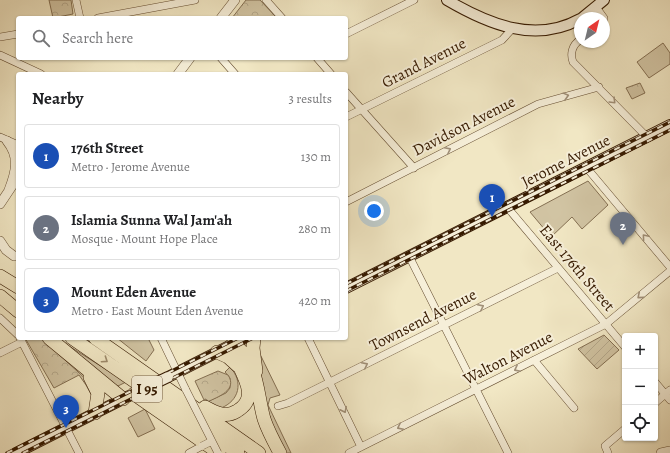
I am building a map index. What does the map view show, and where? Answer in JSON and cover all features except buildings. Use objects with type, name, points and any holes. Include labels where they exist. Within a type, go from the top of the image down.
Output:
[{"type":"highway","points":[[0,276],[16,286]]},
{"type":"highway","points":[[0,291],[16,301]]},
{"type":"highway","points":[[0,296],[16,309]]},
{"type":"highway","points":[[51,340],[74,360],[97,387],[98,398],[95,413]]},
{"type":"highway","name":"I 95","points":[[75,340],[238,453]]},
{"type":"highway","name":"I 95","points":[[98,340],[166,381],[259,453]]},
{"type":"highway","points":[[254,340],[253,348],[259,397]]},
{"type":"highway","points":[[166,381],[214,412],[228,415],[239,410],[247,400],[248,392],[245,378],[233,352],[232,345]]},
{"type":"highway","points":[[232,345],[240,350],[249,363],[267,428],[280,453]]},
{"type":"highway","points":[[217,352],[232,361],[245,378]]},
{"type":"highway","points":[[74,360],[132,395],[218,453]]},
{"type":"main road","points":[[447,0],[481,18],[512,29],[542,31],[564,26],[574,22]]},
{"type":"main road","points":[[590,12],[604,0]]},
{"type":"main road","name":"Jerome Avenue","points":[[348,287],[586,167],[647,137],[668,129]]},
{"type":"main road","points":[[16,453],[132,395],[166,381],[177,372],[241,340]]},
{"type":"street","points":[[76,0],[80,16]]},
{"type":"street","points":[[109,16],[195,0]]},
{"type":"street","points":[[266,0],[280,16]]},
{"type":"street","points":[[348,33],[414,0]]},
{"type":"street","points":[[222,16],[231,1]]},
{"type":"street","points":[[596,7],[600,12]]},
{"type":"street","name":"Grand Avenue","points":[[348,117],[502,40],[512,29]]},
{"type":"street","points":[[0,37],[16,34]]},
{"type":"street","points":[[574,45],[571,57],[581,70],[647,137]]},
{"type":"street","points":[[0,54],[37,72]]},
{"type":"street","points":[[180,72],[188,60]]},
{"type":"street","points":[[223,60],[233,72]]},
{"type":"street","points":[[319,60],[329,72]]},
{"type":"street","name":"Davidson Avenue","points":[[348,201],[538,104],[599,87]]},
{"type":"street","points":[[348,94],[414,168]]},
{"type":"street","points":[[3,139],[16,144]]},
{"type":"street","points":[[3,139],[14,150],[16,164],[9,190]]},
{"type":"street","points":[[586,167],[670,267]]},
{"type":"street","points":[[0,204],[9,190],[16,183]]},
{"type":"street","name":"East 176th Street","points":[[507,207],[622,343]]},
{"type":"street","points":[[0,241],[6,250],[16,257]]},
{"type":"street","points":[[0,250],[16,257]]},
{"type":"street","points":[[409,256],[508,453]]},
{"type":"street","name":"Townsend Avenue","points":[[278,406],[286,404],[558,268]]},
{"type":"street","name":"Walton Avenue","points":[[349,453],[606,324],[670,271]]},
{"type":"street","points":[[0,318],[10,325],[16,333]]},
{"type":"street","points":[[0,353],[17,340]]},
{"type":"street","points":[[21,340],[79,453]]},
{"type":"street","points":[[161,340],[218,453]]},
{"type":"street","points":[[309,340],[362,447]]},
{"type":"street","points":[[534,360],[574,408]]},
{"type":"street","points":[[658,385],[668,395],[658,401]]},
{"type":"street","points":[[608,453],[605,446],[622,432]]},
{"type":"street","points":[[189,453],[212,441]]},
{"type":"street","points":[[661,453],[670,451]]},
{"type":"green space","points":[[49,0],[71,0],[73,14],[53,16]]},
{"type":"green space","points":[[246,0],[260,0],[275,16],[234,16]]},
{"type":"green space","points":[[663,43],[670,53],[670,64],[649,78],[637,62]]},
{"type":"green space","points":[[640,83],[645,93],[632,99],[626,88]]},
{"type":"green space","points":[[588,181],[608,205],[582,229],[572,217],[551,237],[530,212]]},
{"type":"green space","points":[[604,335],[619,350],[597,369],[578,349]]},
{"type":"green space","points":[[26,340],[43,340],[90,383],[93,398],[79,375],[54,388]]},
{"type":"green space","points":[[120,340],[149,340],[154,350],[146,361]]},
{"type":"green space","points":[[69,346],[126,382],[112,389]]},
{"type":"green space","points":[[257,348],[280,395],[270,398],[268,405],[291,453],[284,453],[273,428],[266,402]]},
{"type":"green space","points":[[230,367],[237,379],[238,390],[232,401],[221,408],[207,402],[226,393],[230,388],[230,378],[225,372]]},
{"type":"green space","points":[[218,371],[228,375],[230,380],[229,389],[207,402],[206,399],[204,400],[195,381]]},
{"type":"green space","points":[[145,409],[155,429],[138,437],[128,418]]},
{"type":"railway","points":[[348,283],[670,122]]},
{"type":"railway","points":[[348,290],[670,130]]},
{"type":"railway","points":[[7,453],[234,340]]},
{"type":"railway","points":[[23,453],[249,340]]},
{"type":"place","name":"176th Street","points":[[492,217]]},
{"type":"place","name":"Islamia Sunna Wal Jam'ah","points":[[623,245]]},
{"type":"place","name":"Mount Eden Avenue","points":[[66,428]]}]
